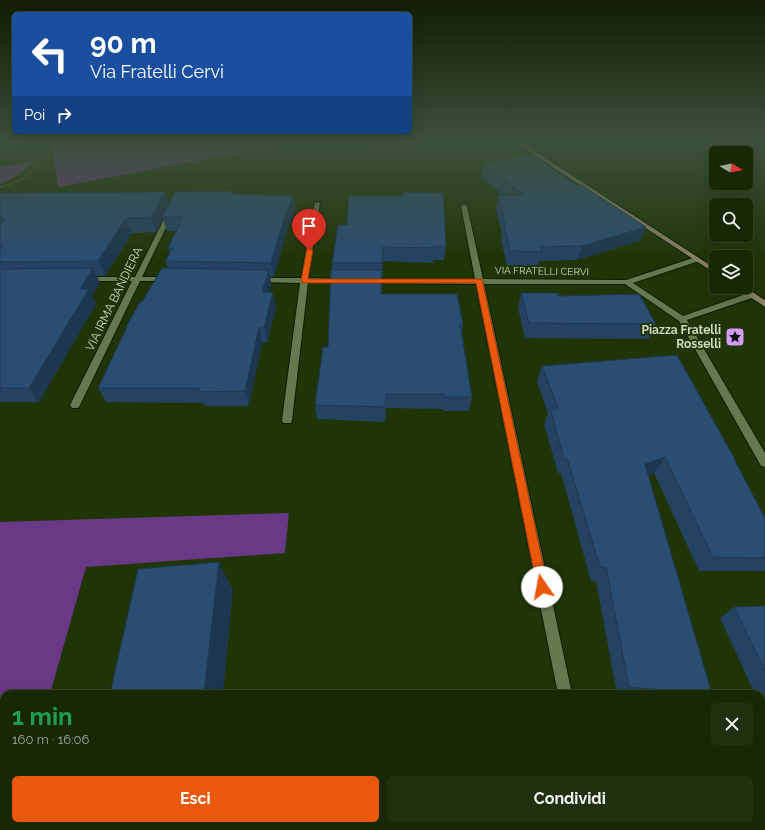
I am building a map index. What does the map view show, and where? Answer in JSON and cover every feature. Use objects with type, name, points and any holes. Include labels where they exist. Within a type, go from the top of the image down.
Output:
[{"type":"street","points":[[578,182],[709,267]]},
{"type":"street","points":[[287,420],[304,281],[317,203]]},
{"type":"street","name":"VIA IRMA BANDIERA","points":[[75,405],[175,204]]},
{"type":"street","points":[[464,206],[564,690]]},
{"type":"street","name":"VIA FRATELLI CERVI","points":[[249,280],[627,282],[696,259]]},
{"type":"street","points":[[77,279],[178,279]]},
{"type":"street","points":[[627,282],[682,319],[765,463]]},
{"type":"street","points":[[682,319],[752,295],[765,304]]},
{"type":"path","points":[[0,187],[13,182]]},
{"type":"shaded area","points":[[57,182],[86,182],[58,187]]},
{"type":"shaded area","points":[[289,513],[285,553],[86,567],[51,690],[0,690],[0,522]]},
{"type":"building","points":[[506,182],[572,182],[577,185],[580,184],[646,227],[582,246],[540,247],[542,252],[510,251],[504,226],[506,226],[498,195],[524,195]]},
{"type":"building","points":[[233,191],[232,194],[293,196],[271,263],[165,261],[173,248],[168,248],[183,217],[162,217],[175,192]]},
{"type":"building","points":[[165,192],[151,218],[126,218],[98,261],[0,262],[0,249],[3,246],[0,246],[0,225],[5,219],[0,216],[0,193]]},
{"type":"building","points":[[403,192],[443,193],[446,246],[434,246],[434,248],[383,247],[382,263],[332,263],[338,225],[347,225],[349,196],[403,196]]},
{"type":"building","points":[[93,268],[80,289],[89,289],[29,388],[0,388],[0,269]]},
{"type":"building","points":[[162,268],[269,270],[262,292],[273,292],[264,328],[259,328],[245,391],[199,392],[200,388],[98,388],[126,327]]},
{"type":"building","points":[[331,270],[382,270],[381,294],[457,294],[463,324],[460,324],[472,397],[445,397],[445,394],[386,394],[385,407],[315,405],[323,347],[328,347]]},
{"type":"building","points":[[521,293],[558,293],[559,296],[639,294],[656,324],[529,323]]},
{"type":"building","points":[[677,355],[736,461],[765,518],[765,558],[713,557],[665,457],[645,464],[711,690],[662,690],[629,687],[606,567],[600,567],[567,458],[564,458],[550,408],[558,408],[542,366]]},
{"type":"building","points":[[219,562],[204,690],[111,690],[138,569]]},
{"type":"building","points":[[765,606],[765,671],[734,607]]},
{"type":"place","name":"Piazza Fratelli Rosselli","points":[[735,337]]},
{"type":"route","points":[[309,250],[304,281],[479,281],[542,587]]}]
